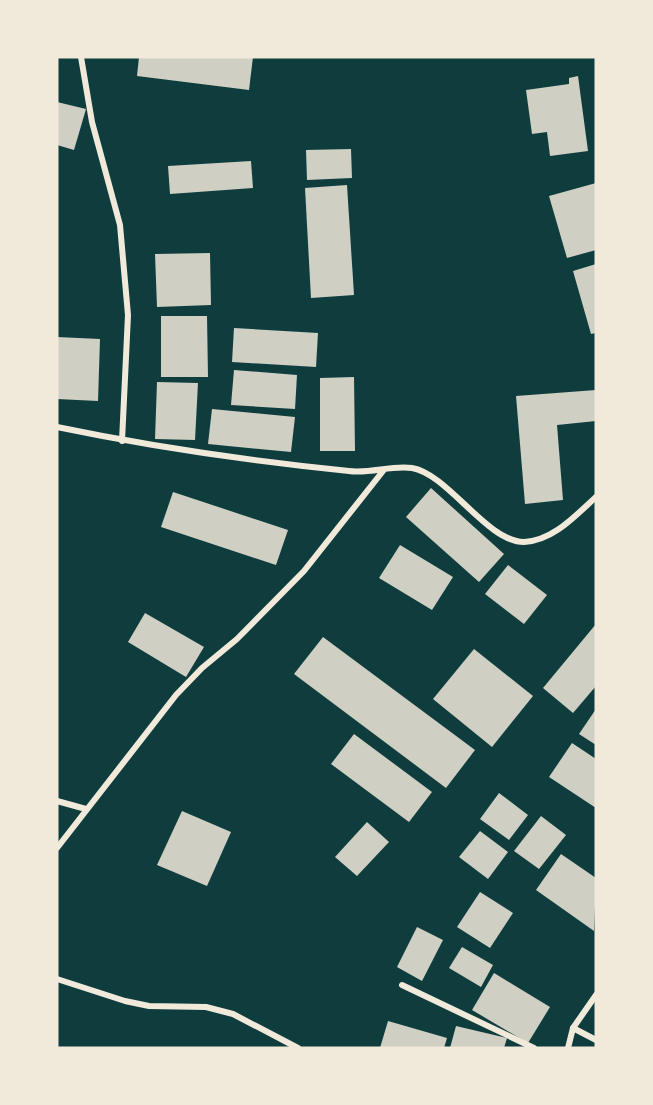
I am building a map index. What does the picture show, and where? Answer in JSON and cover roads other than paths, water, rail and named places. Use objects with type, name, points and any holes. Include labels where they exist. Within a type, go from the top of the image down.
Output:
[{"type":"street","points":[[81,57],[92,122],[120,225],[128,315],[122,441]]},
{"type":"street","points":[[57,428],[122,441],[310,467],[357,472],[383,471],[396,467],[413,468],[427,474],[490,526],[523,542],[539,539],[561,528],[596,497]]},
{"type":"street","points":[[57,848],[176,694],[202,668],[237,639],[304,571],[383,471]]},
{"type":"street","points":[[57,801],[86,809]]},
{"type":"street","points":[[57,979],[125,1001],[149,1006],[206,1007],[233,1014],[298,1048]]},
{"type":"street","points":[[402,985],[534,1048]]},
{"type":"street","points":[[568,1048],[573,1028],[596,995]]},
{"type":"street","points":[[573,1028],[596,1040]]}]
